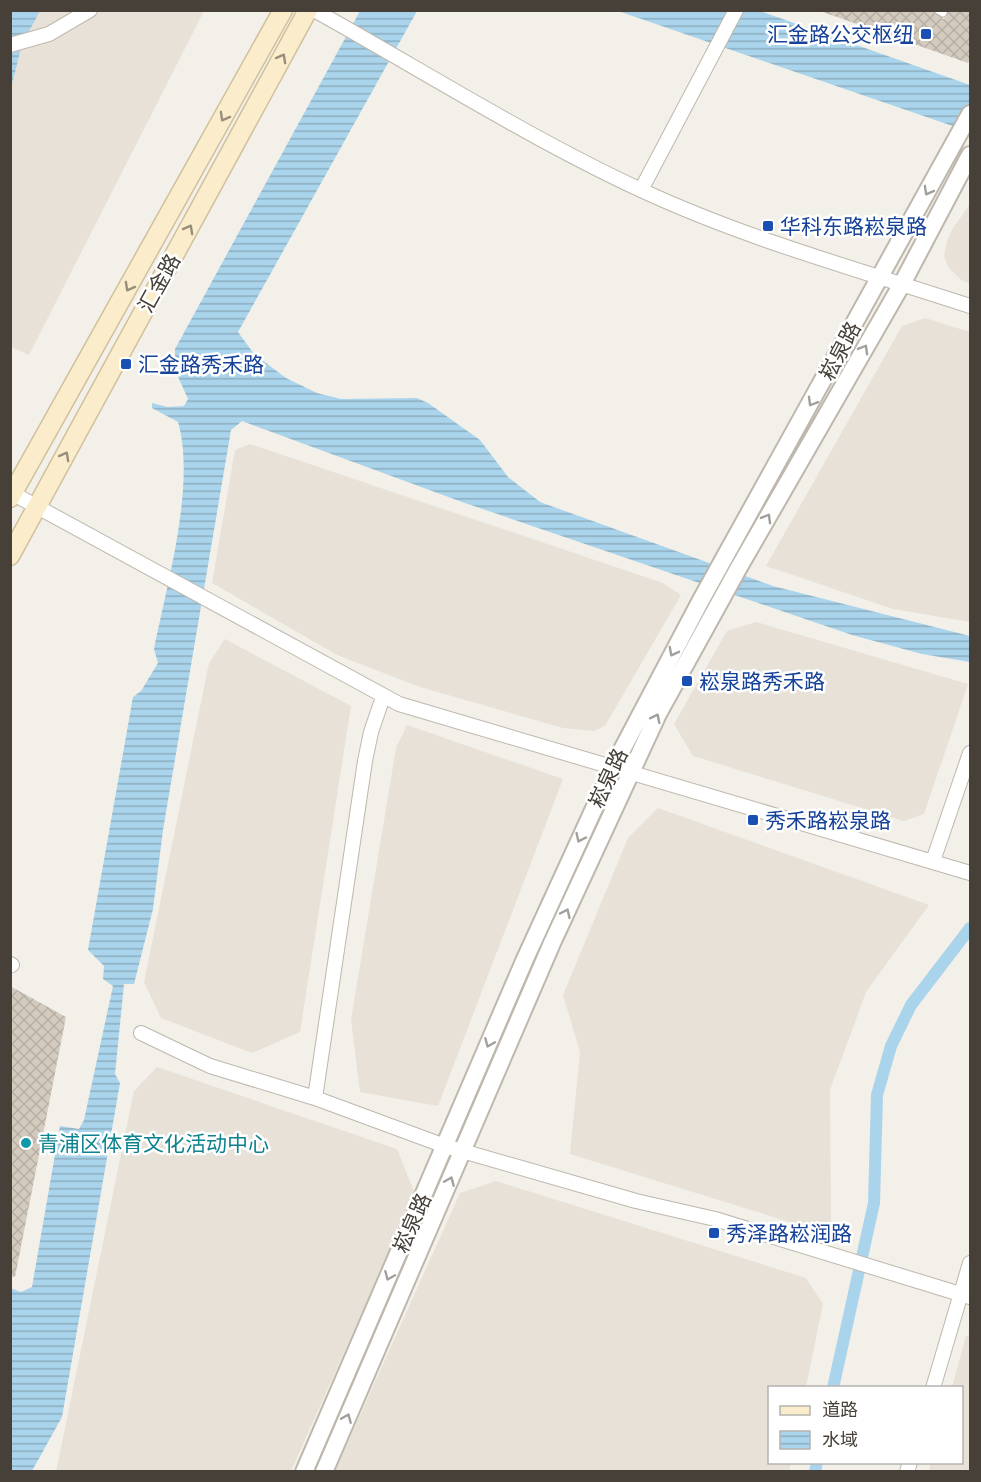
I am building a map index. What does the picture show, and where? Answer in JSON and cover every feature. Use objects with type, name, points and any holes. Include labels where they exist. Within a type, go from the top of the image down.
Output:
[{"type":"main road","name":"汇金路","points":[[11,495],[283,10]]},
{"type":"main road","name":"汇金路","points":[[10,556],[308,10]]},
{"type":"street","points":[[10,45],[49,34],[90,10]]},
{"type":"street","points":[[314,10],[570,154],[641,190],[703,217],[970,306]]},
{"type":"street","points":[[641,190],[736,10]]},
{"type":"street","name":"崧泉路","points":[[324,1472],[529,996],[631,770],[716,608],[730,565],[880,277],[970,114]]},
{"type":"street","name":"崧泉路","points":[[304,1472],[525,959],[614,765],[701,600],[730,565],[902,284],[970,155]]},
{"type":"street","points":[[11,495],[37,507],[383,696],[426,713],[614,765],[970,873]]},
{"type":"street","points":[[315,1098],[365,761],[371,732],[383,696]]},
{"type":"street","points":[[933,861],[970,753]]},
{"type":"street","points":[[141,1034],[210,1066],[315,1098],[445,1146],[636,1201],[715,1219],[966,1295]]},
{"type":"street","points":[[934,1386],[966,1295],[970,1263]]},
{"type":"lane","points":[[938,10],[943,13],[944,10]]},
{"type":"shaded area","points":[[11,11],[202,11],[203,13],[29,355],[11,347]]},
{"type":"shaded area","points":[[970,204],[970,283],[961,280],[949,268],[944,256],[953,228]]},
{"type":"shaded area","points":[[925,318],[970,332],[970,622],[893,609],[766,566],[902,326]]},
{"type":"shaded area","points":[[250,444],[663,583],[681,595],[605,726],[594,731],[563,728],[420,687],[337,655],[212,583],[235,450]]},
{"type":"shaded area","points":[[756,622],[968,684],[924,814],[904,821],[693,756],[674,724],[727,631]]},
{"type":"shaded area","points":[[225,639],[351,706],[300,1032],[252,1053],[161,1018],[144,982],[209,663]]},
{"type":"shaded area","points":[[407,725],[563,779],[438,1106],[360,1092],[351,1020],[396,748]]},
{"type":"shaded area","points":[[658,808],[929,905],[866,992],[830,1090],[831,1222],[812,1229],[570,1154],[580,1052],[563,995],[628,838]]},
{"type":"shaded area","points":[[157,1067],[397,1149],[415,1194],[291,1471],[56,1472],[134,1091]]},
{"type":"shaded area","points":[[496,1181],[806,1278],[823,1304],[806,1386],[768,1386],[768,1464],[791,1464],[789,1471],[335,1471],[460,1193]]},
{"type":"shaded area","points":[[970,1335],[970,1471],[929,1471],[931,1464],[963,1464],[963,1386],[952,1386],[966,1336]]},
{"type":"water","points":[[11,11],[40,11],[22,44],[11,88]]},
{"type":"water","points":[[360,11],[417,11],[238,332],[254,354],[286,378],[317,393],[341,399],[417,398],[428,403],[480,440],[508,477],[540,502],[773,586],[970,636],[970,662],[922,654],[852,635],[462,502],[242,421],[231,430],[163,830],[153,909],[134,984],[124,984],[115,1074],[120,1083],[62,1417],[32,1471],[11,1471],[10,1288],[21,1292],[32,1287],[60,1126],[79,1129],[84,1120],[113,986],[103,979],[104,966],[88,950],[133,697],[141,691],[158,663],[154,649],[182,504],[183,447],[178,422],[152,408],[152,403],[168,407],[184,406],[188,399],[175,370],[175,349]]},
{"type":"water","points":[[618,11],[760,11],[970,85],[970,132]]},
{"type":"building","name":"汇金路公交枢纽","points":[[817,10],[932,10],[943,19],[947,17],[949,10],[970,10],[970,58],[968,63]]},
{"type":"building","name":"青浦区体育文化活动中心","points":[[10,986],[66,1017],[15,1277],[10,1277]]},
{"type":"waterway","points":[[833,1386],[874,1203],[877,1095],[891,1046],[911,1005],[970,928]]},
{"type":"waterway","points":[[815,1472],[817,1464]]},
{"type":"place","name":"汇金路公交枢纽","points":[[926,34]]},
{"type":"place","name":"华科东路崧泉路","points":[[768,226]]},
{"type":"place","name":"汇金路秀禾路","points":[[126,364]]},
{"type":"place","name":"崧泉路秀禾路","points":[[687,681]]},
{"type":"place","name":"秀禾路崧泉路","points":[[753,820]]},
{"type":"place","name":"青浦区体育文化活动中心","points":[[26,1143]]},
{"type":"place","name":"秀泽路崧润路","points":[[714,1233]]}]
